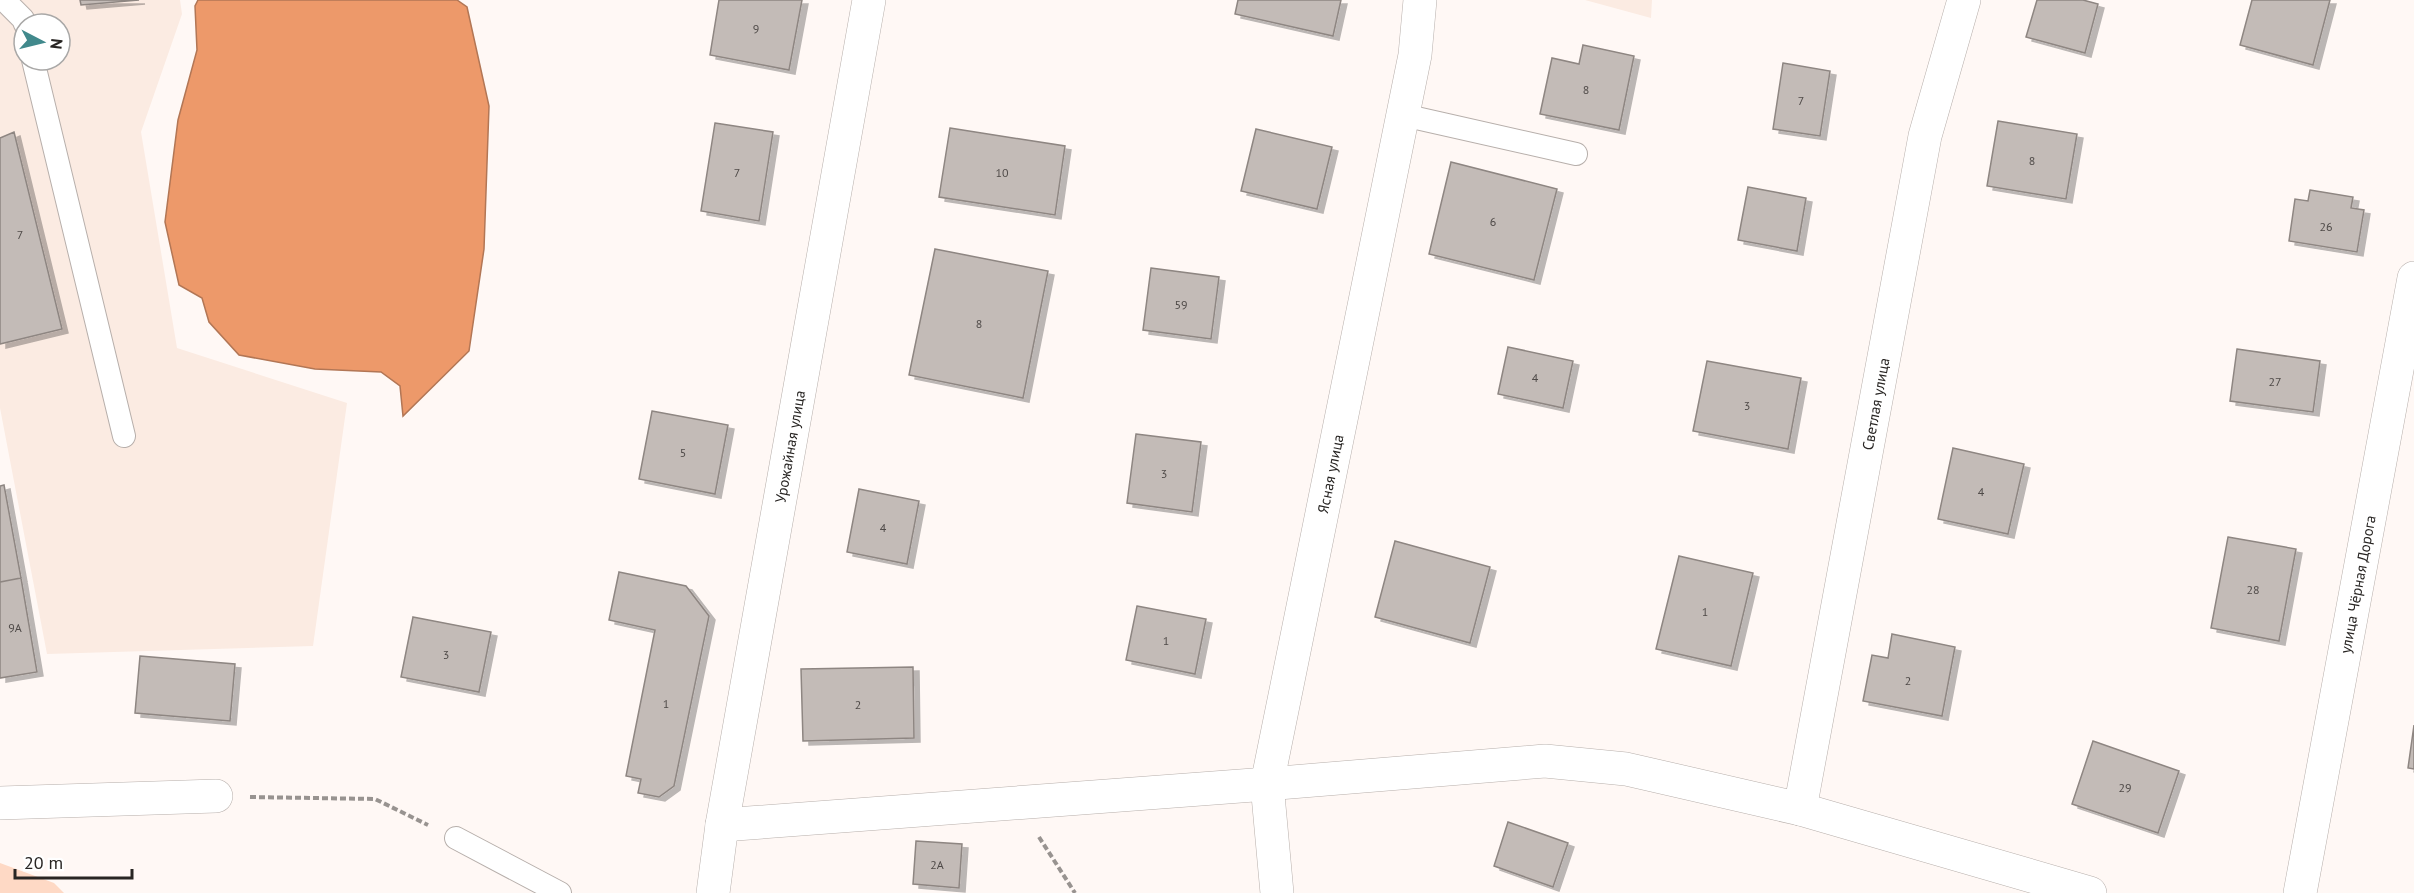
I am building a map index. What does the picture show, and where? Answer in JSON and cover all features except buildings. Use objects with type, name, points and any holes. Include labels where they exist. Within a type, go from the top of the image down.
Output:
[{"type":"street","name":"Урожайная улица","points":[[713,893],[722,825],[869,0]]},
{"type":"street","name":"Ясная улица","points":[[1277,893],[1267,784],[1415,55],[1420,0]]},
{"type":"street","name":"Светлая улица","points":[[1800,809],[1925,136],[1964,0]]},
{"type":"street","name":"улица Чёрная Дорога","points":[[2300,893],[2407,358],[2414,278]]},
{"type":"street","points":[[722,825],[1545,761],[1626,769],[1800,809],[2090,893]]},
{"type":"street","points":[[0,803],[216,796]]},
{"type":"lane","points":[[4,0],[16,12]]},
{"type":"lane","points":[[36,72],[124,436]]},
{"type":"lane","points":[[1403,115],[1576,154]]},
{"type":"lane","points":[[456,838],[560,893]]},
{"type":"path","points":[[216,796],[375,799],[456,838]]},
{"type":"path","points":[[1016,802],[1075,893]]},
{"type":"shaded area","points":[[0,0],[180,0],[182,14],[141,132],[177,348],[347,403],[313,646],[47,654],[0,408]]},
{"type":"shaded area","points":[[198,0],[457,0],[467,7],[489,106],[484,249],[469,351],[403,416],[400,386],[381,372],[315,369],[239,355],[209,322],[202,298],[179,285],[165,222],[178,120],[197,50],[195,6]]},
{"type":"shaded area","points":[[1585,0],[1652,0],[1651,18]]},
{"type":"shaded area","points":[[0,863],[54,883],[64,893],[0,893]]}]
